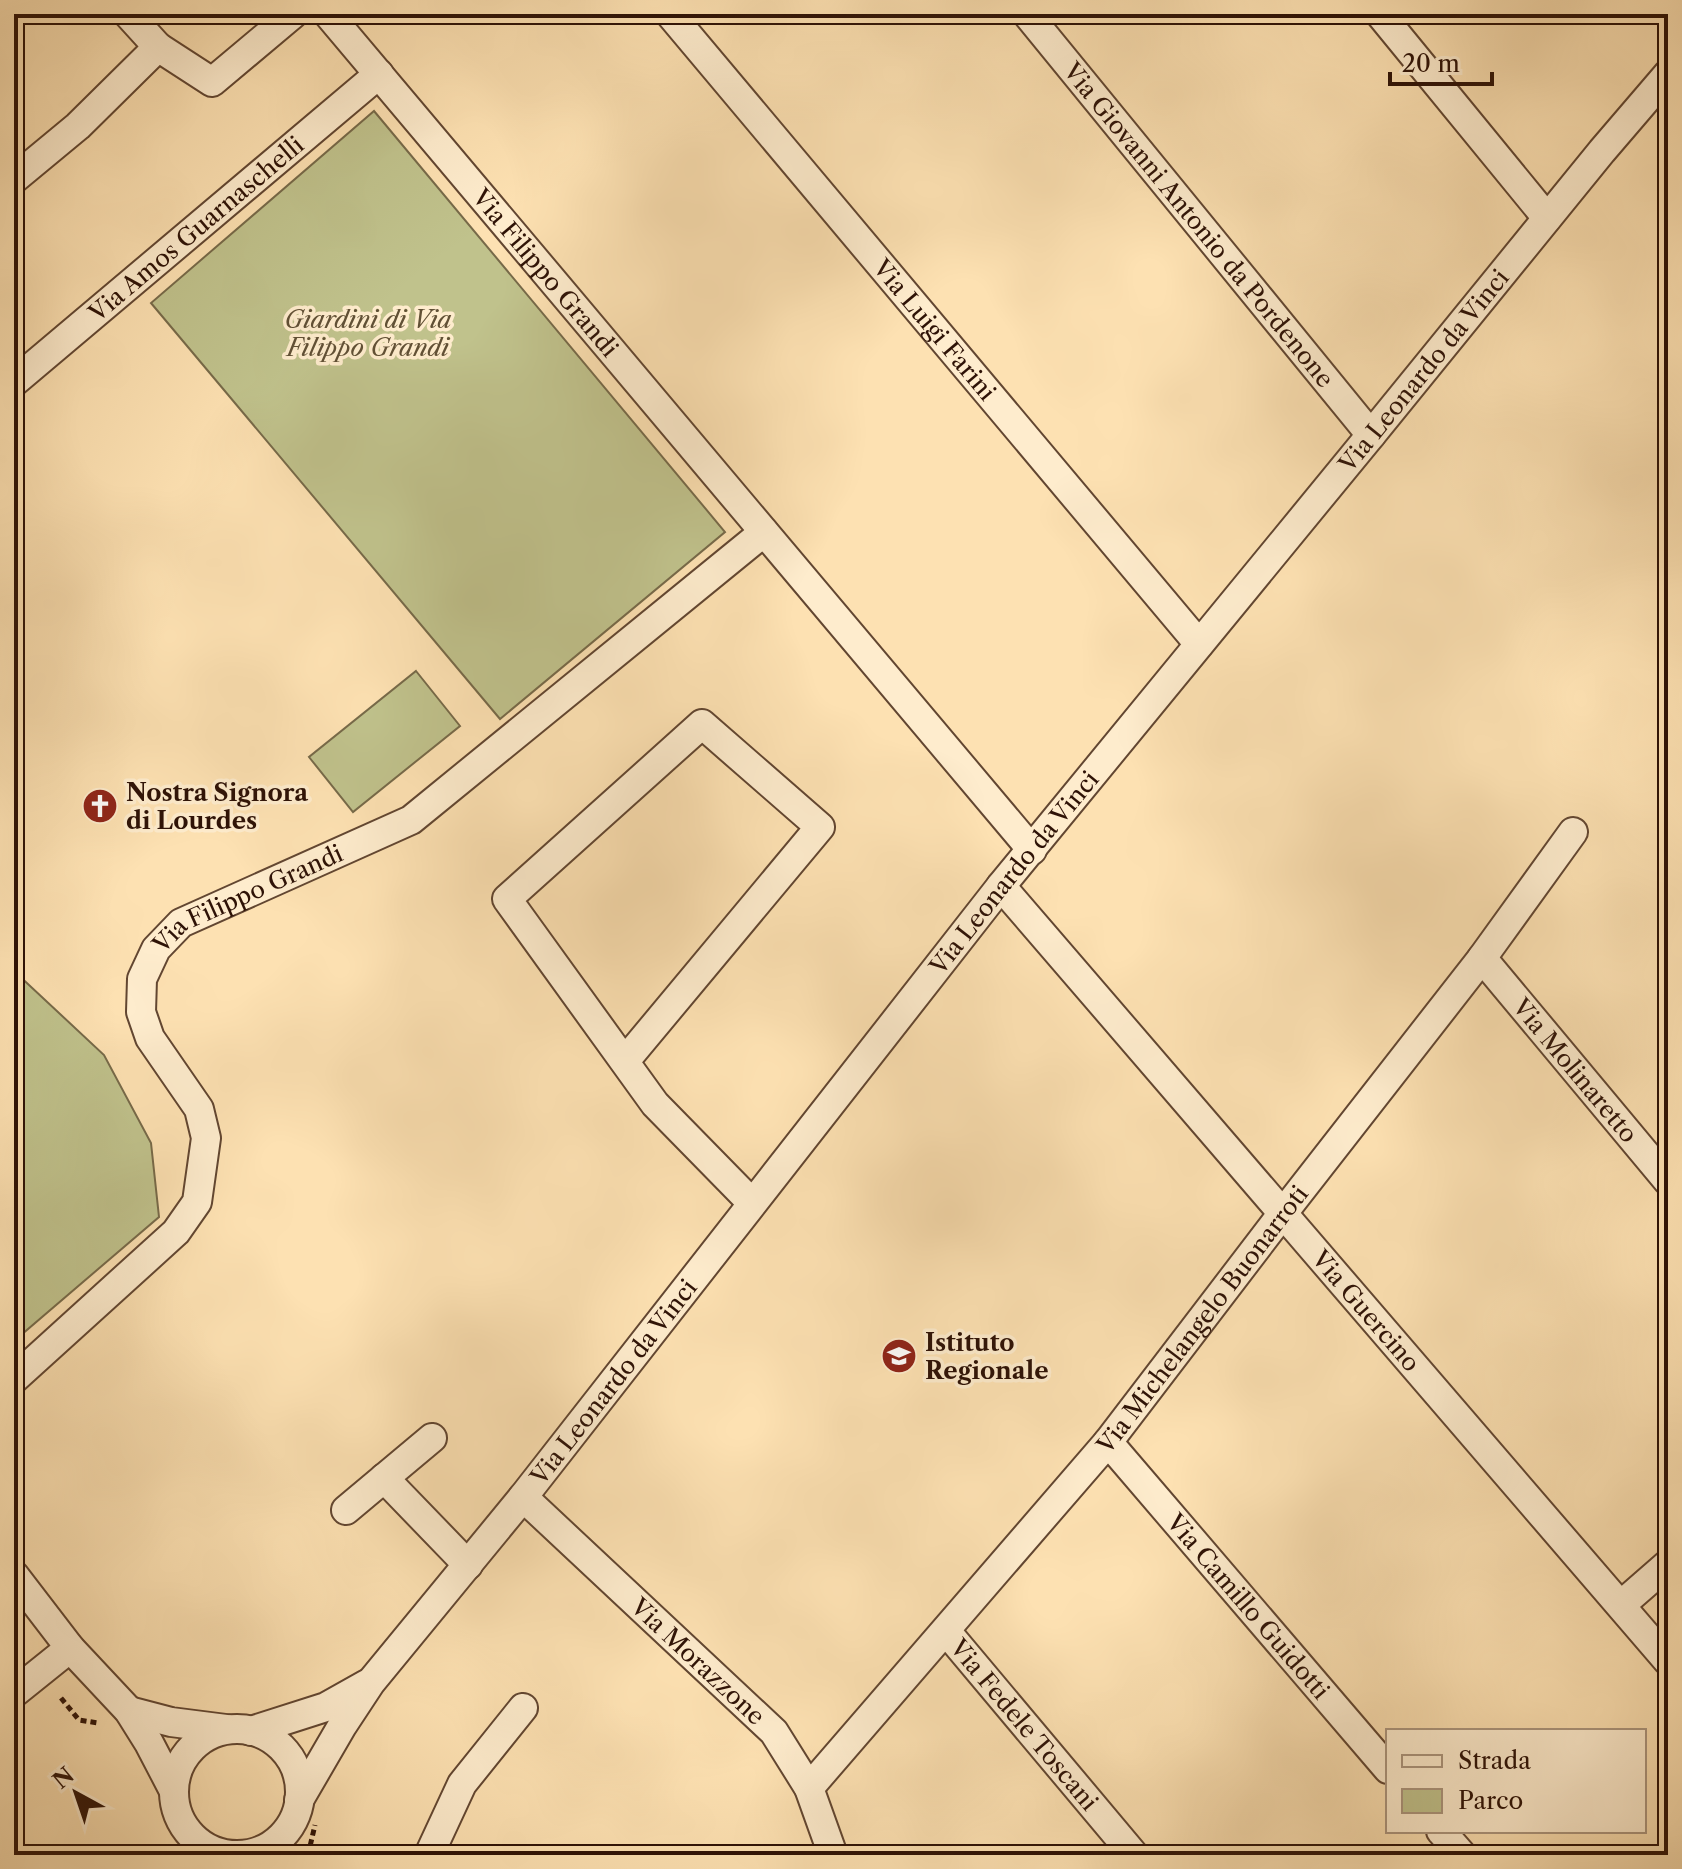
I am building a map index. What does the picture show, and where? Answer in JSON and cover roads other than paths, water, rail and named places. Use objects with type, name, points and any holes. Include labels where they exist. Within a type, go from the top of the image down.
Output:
[{"type":"street","points":[[128,14],[158,47],[212,82],[293,14]]},
{"type":"street","name":"Via Filippo Grandi","points":[[328,14],[1032,850]]},
{"type":"street","name":"Via Luigi Farini","points":[[670,14],[1199,644]]},
{"type":"street","name":"Via Giovanni Antonio da Pordenone","points":[[1027,14],[1371,435]]},
{"type":"street","points":[[1380,14],[1547,218]]},
{"type":"street","points":[[14,179],[78,126],[158,47]]},
{"type":"street","name":"Via Amos Guarnaschelli","points":[[15,379],[379,74]]},
{"type":"street","name":"Via Leonardo da Vinci","points":[[299,1800],[371,1682],[523,1497],[1001,886],[1668,74]]},
{"type":"street","name":"Via Filippo Grandi","points":[[14,1379],[176,1232],[197,1202],[206,1138],[199,1109],[150,1038],[141,1012],[142,979],[156,949],[181,923],[411,820],[764,532]]},
{"type":"street","points":[[625,1061],[820,827],[702,724],[507,899],[655,1104],[752,1203]]},
{"type":"street","name":"Via Michelangelo Buonarroti","points":[[809,1788],[1108,1442],[1482,958],[1573,832]]},
{"type":"street","name":"Via Guercino","points":[[1001,886],[1668,1661]]},
{"type":"street","name":"Via Molinaretto","points":[[1482,958],[1668,1181]]},
{"type":"street","points":[[346,1510],[432,1438]]},
{"type":"street","name":"Via Camillo Guidotti","points":[[1108,1442],[1386,1767]]},
{"type":"street","points":[[384,1478],[468,1565]]},
{"type":"street","name":"Via Morazzone","points":[[523,1497],[774,1732],[809,1788],[833,1855]]},
{"type":"street","points":[[1621,1605],[1668,1564]]},
{"type":"street","points":[[14,1575],[70,1648],[117,1718],[149,1743],[174,1791]]},
{"type":"street","name":"Via Fedele Toscani","points":[[946,1631],[1134,1855]]},
{"type":"street","points":[[14,1693],[70,1648]]},
{"type":"street","name":"Via Leonardo da Vinci","points":[[240,1730],[326,1707],[371,1682]]},
{"type":"street","points":[[429,1855],[462,1784],[523,1708]]},
{"type":"street","points":[[117,1718],[240,1730],[268,1737],[289,1756],[300,1782],[299,1800],[282,1844],[242,1854],[227,1854],[203,1848],[189,1832],[181,1820],[174,1791],[181,1763],[189,1751],[212,1734],[240,1730]]},
{"type":"street","points":[[1443,1833],[1462,1855]]},
{"type":"place","name":"Nostra Signora di Lourdes","points":[[100,806]]},
{"type":"place","name":"Istituto Regionale","points":[[899,1356]]},
{"type":"park label","name":"Giardini di Via Filippo Grandi","points":[[368,333]]}]
